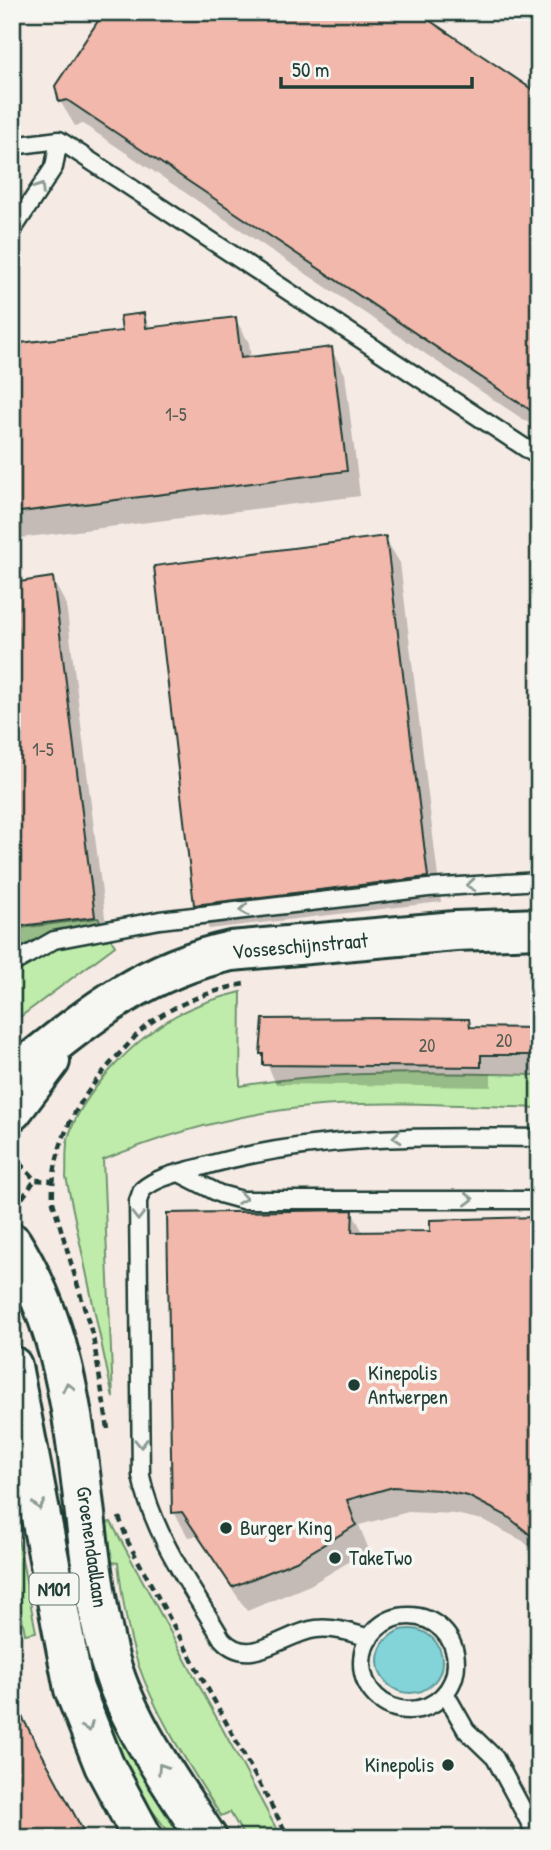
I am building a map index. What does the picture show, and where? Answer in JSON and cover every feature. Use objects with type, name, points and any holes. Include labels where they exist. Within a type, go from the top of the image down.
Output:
[{"type":"main road","name":"Vosseschijnstraat","points":[[12,1077],[79,1023],[144,981],[200,958],[231,951],[455,931],[539,928]]},
{"type":"main road","name":"Vosseschijnstraat","points":[[12,1111],[79,1023]]},
{"type":"main road","name":"Groenendaallaan","points":[[12,1243],[43,1306],[60,1351],[72,1403],[108,1653],[137,1724],[206,1838]]},
{"type":"main road","name":"Groenendaallaan","points":[[12,1366],[63,1647],[74,1689],[104,1765],[143,1838]]},
{"type":"lane","points":[[12,146],[59,141],[539,457]]},
{"type":"lane","points":[[12,231],[54,167],[59,141]]},
{"type":"lane","points":[[12,964],[54,940],[172,919],[428,888],[539,881]]},
{"type":"lane","points":[[370,1638],[332,1628],[313,1629],[246,1654],[231,1649],[215,1628],[163,1537],[145,1499],[141,1476],[138,1201],[142,1189],[152,1182],[179,1173],[268,1150],[412,1136],[539,1138]]},
{"type":"lane","points":[[179,1173],[220,1194],[242,1200],[539,1200]]},
{"type":"lane","points":[[401,1617],[426,1619],[437,1625],[453,1645],[456,1657],[452,1682],[445,1693],[424,1707],[412,1710],[387,1704],[369,1686],[364,1675],[363,1662],[370,1638],[378,1628],[401,1617]]},
{"type":"lane","points":[[445,1693],[466,1730],[495,1758],[538,1838]]},
{"type":"path","points":[[12,1154],[35,1180],[52,1181],[68,1121],[110,1064],[148,1024],[200,996],[255,983]]},
{"type":"path","points":[[12,1204],[23,1198],[35,1180]]},
{"type":"path","points":[[128,1542],[289,1838]]},
{"type":"green space","points":[[98,918],[115,946],[12,1023],[12,929]]},
{"type":"green space","points":[[241,992],[240,1086],[351,1075],[539,1075],[539,1108],[374,1104],[292,1109],[209,1124],[103,1160],[113,1398],[66,1177],[68,1139],[74,1122],[97,1086],[143,1039],[183,1012]]},
{"type":"green space","points":[[12,1508],[36,1632],[25,1634],[12,1562]]},
{"type":"green space","points":[[111,1522],[277,1830],[272,1838],[245,1838],[230,1812],[221,1816],[155,1704],[131,1639],[118,1563],[111,1562],[106,1523]]},
{"type":"green space","points":[[91,1642],[191,1838],[173,1838],[123,1772],[76,1645]]},
{"type":"water","points":[[410,1629],[422,1631],[433,1638],[440,1649],[440,1673],[433,1684],[422,1691],[410,1693],[398,1691],[387,1684],[380,1673],[378,1661],[380,1649],[387,1638],[398,1631]]},
{"type":"building","points":[[104,12],[417,12],[539,94],[539,416],[67,100],[59,102],[55,86]]},
{"type":"building","points":[[144,313],[146,328],[236,317],[241,358],[332,347],[347,471],[12,513],[12,344],[122,331],[120,316]]},
{"type":"building","points":[[386,536],[428,877],[194,905],[154,566]]},
{"type":"building","points":[[53,577],[95,917],[12,927],[12,583]]},
{"type":"building","points":[[263,1019],[469,1019],[470,1027],[539,1028],[539,1055],[481,1055],[481,1067],[263,1065],[263,1054],[260,1054]]},
{"type":"building","name":"Kinepolis Antwerpen","points":[[353,1210],[352,1232],[430,1231],[430,1220],[539,1217],[539,1542],[507,1516],[468,1496],[439,1490],[393,1487],[347,1500],[356,1525],[296,1561],[232,1587],[182,1512],[172,1513],[167,1213]]},
{"type":"building","points":[[12,1698],[87,1838],[12,1838]]},
{"type":"place","name":"Kinepolis Antwerpen","points":[[354,1385]]},
{"type":"place","name":"Burger King","points":[[226,1528]]},
{"type":"place","name":"TakeTwo","points":[[335,1558]]},
{"type":"place","name":"Kinepolis","points":[[448,1765]]}]
